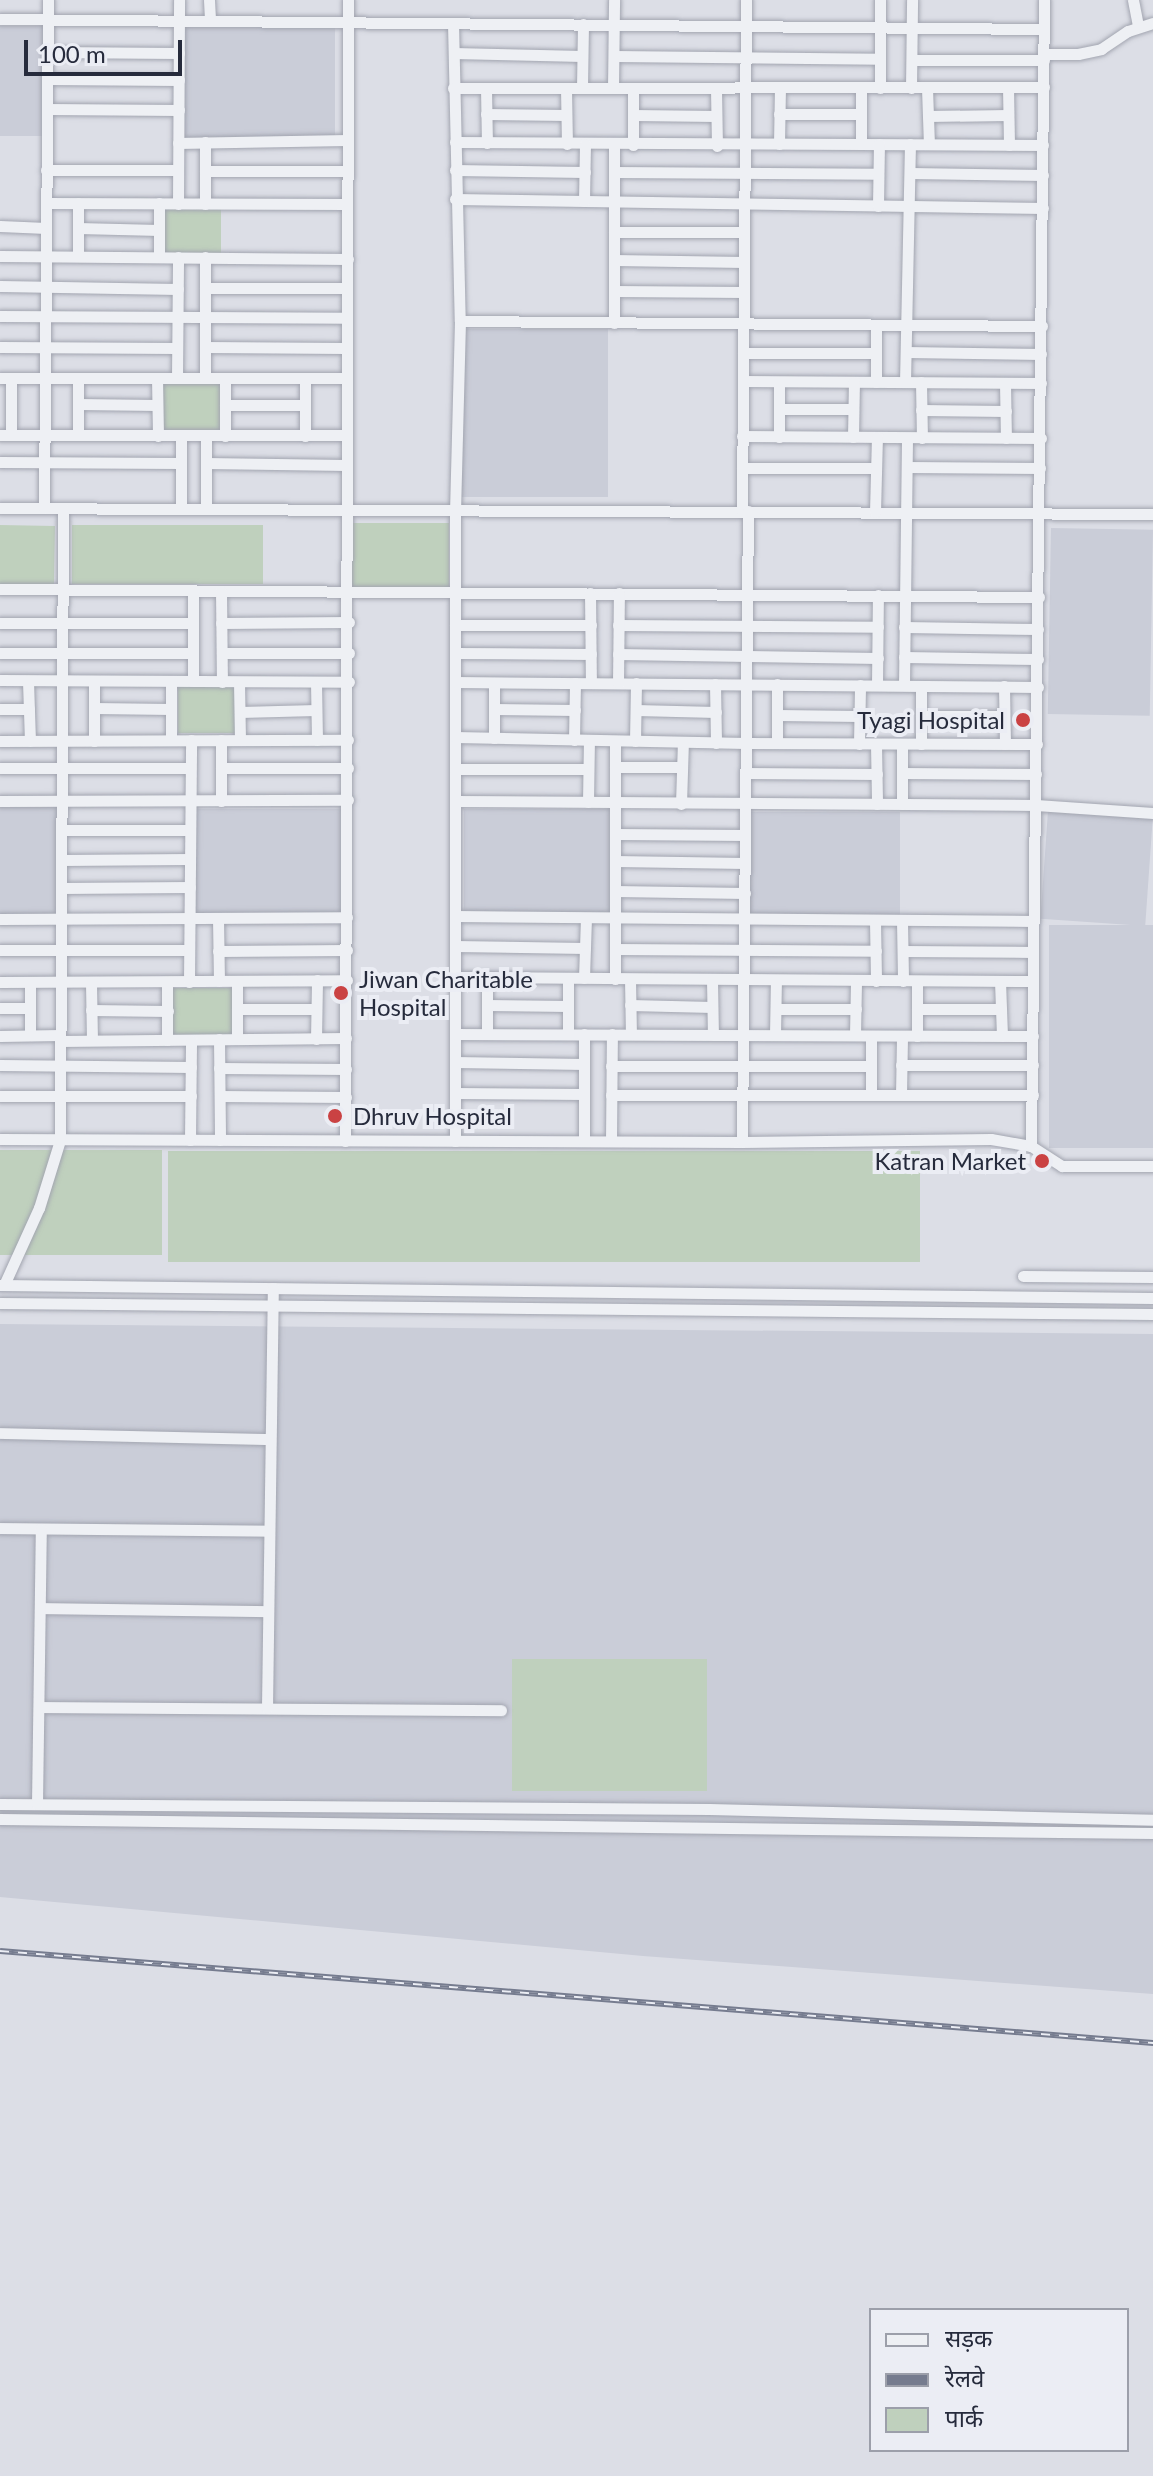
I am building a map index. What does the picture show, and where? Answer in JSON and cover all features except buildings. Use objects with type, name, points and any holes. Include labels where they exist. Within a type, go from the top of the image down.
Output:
[{"type":"street","points":[[44,508],[48,0]]},
{"type":"street","points":[[178,204],[179,0]]},
{"type":"street","points":[[209,0],[210,21]]},
{"type":"street","points":[[345,1141],[349,682],[345,348],[348,0]]},
{"type":"street","points":[[613,88],[614,0]]},
{"type":"street","points":[[742,1142],[748,625],[742,468],[746,0]]},
{"type":"street","points":[[880,0],[880,88]]},
{"type":"street","points":[[911,88],[912,0]]},
{"type":"street","points":[[1031,1146],[1044,0]]},
{"type":"street","points":[[1133,0],[1138,26]]},
{"type":"street","points":[[0,19],[1044,29]]},
{"type":"street","points":[[453,23],[460,321],[455,509],[455,1141]]},
{"type":"street","points":[[912,60],[1078,54],[1101,49],[1138,26],[1153,23]]},
{"type":"street","points":[[582,88],[583,24]]},
{"type":"street","points":[[47,52],[179,53]]},
{"type":"street","points":[[454,53],[582,56]]},
{"type":"street","points":[[614,56],[880,59]]},
{"type":"street","points":[[47,79],[179,80]]},
{"type":"street","points":[[1008,87],[1009,145]]},
{"type":"street","points":[[453,88],[1044,87]]},
{"type":"street","points":[[486,88],[487,143]]},
{"type":"street","points":[[566,88],[567,144]]},
{"type":"street","points":[[633,88],[633,145]]},
{"type":"street","points":[[861,88],[861,144]]},
{"type":"street","points":[[927,88],[929,144]]},
{"type":"street","points":[[716,89],[717,146]]},
{"type":"street","points":[[779,144],[780,89]]},
{"type":"street","points":[[47,109],[179,110]]},
{"type":"street","points":[[486,114],[566,115]]},
{"type":"street","points":[[779,114],[861,114]]},
{"type":"street","points":[[633,115],[716,116]]},
{"type":"street","points":[[928,116],[1008,115]]},
{"type":"street","points":[[178,143],[347,140]]},
{"type":"street","points":[[205,142],[205,204]]},
{"type":"street","points":[[455,142],[717,146],[1043,145]]},
{"type":"street","points":[[584,201],[585,144]]},
{"type":"street","points":[[878,206],[879,144]]},
{"type":"street","points":[[905,382],[910,144]]},
{"type":"street","points":[[614,145],[614,323]]},
{"type":"street","points":[[46,170],[178,170]]},
{"type":"street","points":[[455,170],[585,172]]},
{"type":"street","points":[[205,171],[348,171]]},
{"type":"street","points":[[614,172],[878,174]]},
{"type":"street","points":[[910,173],[1043,175]]},
{"type":"street","points":[[455,199],[1043,208]]},
{"type":"street","points":[[46,203],[347,204]]},
{"type":"street","points":[[78,203],[78,256]]},
{"type":"street","points":[[159,203],[159,257]]},
{"type":"street","points":[[0,226],[46,228]]},
{"type":"street","points":[[78,228],[159,230]]},
{"type":"street","points":[[614,232],[744,232]]},
{"type":"street","points":[[0,256],[348,259]]},
{"type":"street","points":[[177,378],[178,257]]},
{"type":"street","points":[[205,257],[205,378]]},
{"type":"street","points":[[614,260],[744,262]]},
{"type":"street","points":[[0,286],[178,289]]},
{"type":"street","points":[[205,288],[347,288]]},
{"type":"street","points":[[614,291],[744,292]]},
{"type":"street","points":[[0,316],[346,318]]},
{"type":"street","points":[[460,321],[1042,326]]},
{"type":"street","points":[[876,325],[876,382]]},
{"type":"street","points":[[0,347],[177,348]]},
{"type":"street","points":[[205,347],[345,348]]},
{"type":"street","points":[[906,352],[1041,354]]},
{"type":"street","points":[[743,353],[876,353]]},
{"type":"street","points":[[346,378],[5,378],[6,435],[346,435]]},
{"type":"street","points":[[78,378],[78,435]]},
{"type":"street","points":[[157,378],[158,436]]},
{"type":"street","points":[[225,378],[225,436]]},
{"type":"street","points":[[305,378],[305,436]]},
{"type":"street","points":[[743,381],[1041,383]]},
{"type":"street","points":[[779,382],[779,437]]},
{"type":"street","points":[[853,437],[854,382]]},
{"type":"street","points":[[921,382],[922,438]]},
{"type":"street","points":[[1005,383],[1006,438]]},
{"type":"street","points":[[78,404],[157,405]]},
{"type":"street","points":[[225,405],[305,405]]},
{"type":"street","points":[[779,409],[853,409]]},
{"type":"street","points":[[921,410],[1006,411]]},
{"type":"street","points":[[181,436],[181,508]]},
{"type":"street","points":[[206,436],[206,509]]},
{"type":"street","points":[[742,436],[1041,438]]},
{"type":"street","points":[[875,512],[877,437]]},
{"type":"street","points":[[904,685],[907,438]]},
{"type":"street","points":[[0,462],[181,463]]},
{"type":"street","points":[[206,463],[346,465]]},
{"type":"street","points":[[907,467],[1040,468]]},
{"type":"street","points":[[742,468],[876,468]]},
{"type":"street","points":[[0,508],[1153,514]]},
{"type":"street","points":[[63,508],[60,1140],[39,1208],[2,1285],[1153,1298]]},
{"type":"street","points":[[0,589],[1039,597]]},
{"type":"street","points":[[193,590],[193,681]]},
{"type":"street","points":[[221,591],[222,682]]},
{"type":"street","points":[[590,593],[591,683]]},
{"type":"street","points":[[618,683],[619,593]]},
{"type":"street","points":[[877,685],[878,595]]},
{"type":"street","points":[[221,623],[349,622]]},
{"type":"street","points":[[0,623],[193,623]]},
{"type":"street","points":[[455,625],[591,625]]},
{"type":"street","points":[[618,625],[878,627]]},
{"type":"street","points":[[904,627],[1038,629]]},
{"type":"street","points":[[0,653],[193,653]]},
{"type":"street","points":[[222,653],[349,653]]},
{"type":"street","points":[[455,653],[591,654]]},
{"type":"street","points":[[618,654],[878,658]]},
{"type":"street","points":[[904,657],[1038,659]]},
{"type":"street","points":[[0,680],[349,682]]},
{"type":"street","points":[[28,681],[30,741]]},
{"type":"street","points":[[94,681],[94,741]]},
{"type":"street","points":[[171,681],[171,740]]},
{"type":"street","points":[[239,682],[240,740]]},
{"type":"street","points":[[316,682],[317,740]]},
{"type":"street","points":[[455,682],[1038,687]]},
{"type":"street","points":[[494,683],[494,738]]},
{"type":"street","points":[[574,740],[575,683]]},
{"type":"street","points":[[635,741],[636,683]]},
{"type":"street","points":[[715,684],[716,743]]},
{"type":"street","points":[[777,684],[777,743]]},
{"type":"street","points":[[859,744],[860,685]]},
{"type":"street","points":[[921,686],[921,744]]},
{"type":"street","points":[[1004,686],[1005,744]]},
{"type":"street","points":[[94,708],[171,709]]},
{"type":"street","points":[[0,709],[29,709]]},
{"type":"street","points":[[494,709],[575,710]]},
{"type":"street","points":[[240,712],[316,710]]},
{"type":"street","points":[[636,710],[716,712]]},
{"type":"street","points":[[777,715],[859,716]]},
{"type":"street","points":[[921,716],[1004,716]]},
{"type":"street","points":[[455,737],[716,743],[1037,744]]},
{"type":"street","points":[[189,982],[191,740]]},
{"type":"street","points":[[221,740],[221,801]]},
{"type":"street","points":[[0,741],[348,740]]},
{"type":"street","points":[[588,802],[589,740]]},
{"type":"street","points":[[615,741],[615,979]]},
{"type":"street","points":[[681,804],[683,742]]},
{"type":"street","points":[[876,744],[877,804]]},
{"type":"street","points":[[902,744],[902,804]]},
{"type":"street","points":[[615,767],[682,767]]},
{"type":"street","points":[[0,768],[190,768]]},
{"type":"street","points":[[221,768],[348,768]]},
{"type":"street","points":[[455,769],[588,769]]},
{"type":"street","points":[[746,773],[877,774]]},
{"type":"street","points":[[902,773],[1036,774]]},
{"type":"street","points":[[0,801],[348,800]]},
{"type":"street","points":[[455,801],[1036,805],[1153,813]]},
{"type":"street","points":[[61,830],[190,830]]},
{"type":"street","points":[[616,834],[745,835]]},
{"type":"street","points":[[61,860],[190,859]]},
{"type":"street","points":[[615,861],[745,863]]},
{"type":"street","points":[[61,888],[190,887]]},
{"type":"street","points":[[615,891],[745,893]]},
{"type":"street","points":[[455,916],[1034,921]]},
{"type":"street","points":[[0,919],[347,917]]},
{"type":"street","points":[[218,918],[219,981]]},
{"type":"street","points":[[584,978],[586,918]]},
{"type":"street","points":[[875,921],[876,981]]},
{"type":"street","points":[[902,921],[903,981]]},
{"type":"street","points":[[455,946],[585,948]]},
{"type":"street","points":[[615,949],[876,951]]},
{"type":"street","points":[[0,950],[189,950]]},
{"type":"street","points":[[218,951],[347,950]]},
{"type":"street","points":[[903,951],[1033,952]]},
{"type":"street","points":[[455,977],[1033,981]]},
{"type":"street","points":[[487,977],[487,1034]]},
{"type":"street","points":[[568,978],[568,1034]]},
{"type":"street","points":[[630,979],[631,1034]]},
{"type":"street","points":[[316,1039],[317,980]]},
{"type":"street","points":[[0,982],[347,980]]},
{"type":"street","points":[[712,980],[713,1035]]},
{"type":"street","points":[[775,1035],[776,980]]},
{"type":"street","points":[[237,981],[237,1039]]},
{"type":"street","points":[[855,1035],[856,981]]},
{"type":"street","points":[[917,981],[917,1036]]},
{"type":"street","points":[[1000,981],[1002,1036]]},
{"type":"street","points":[[167,982],[167,1040]]},
{"type":"street","points":[[30,983],[30,1035]]},
{"type":"street","points":[[91,983],[92,1040]]},
{"type":"street","points":[[487,1005],[568,1006]]},
{"type":"street","points":[[630,1005],[712,1007]]},
{"type":"street","points":[[0,1008],[30,1008]]},
{"type":"street","points":[[237,1009],[316,1009]]},
{"type":"street","points":[[776,1009],[856,1009]]},
{"type":"street","points":[[917,1009],[1001,1009]]},
{"type":"street","points":[[91,1010],[168,1011]]},
{"type":"street","points":[[455,1034],[1033,1036]]},
{"type":"street","points":[[584,1034],[584,1141]]},
{"type":"street","points":[[611,1141],[612,1034]]},
{"type":"street","points":[[0,1036],[92,1040],[346,1038]]},
{"type":"street","points":[[871,1036],[871,1095]]},
{"type":"street","points":[[901,1095],[902,1036]]},
{"type":"street","points":[[219,1039],[220,1140]]},
{"type":"street","points":[[190,1140],[191,1040]]},
{"type":"street","points":[[455,1062],[584,1064]]},
{"type":"street","points":[[0,1065],[191,1067]]},
{"type":"street","points":[[901,1065],[1033,1065]]},
{"type":"street","points":[[611,1066],[871,1066]]},
{"type":"street","points":[[219,1068],[346,1069]]},
{"type":"street","points":[[455,1093],[584,1094]]},
{"type":"street","points":[[611,1095],[1033,1095]]},
{"type":"street","points":[[0,1096],[191,1096]]},
{"type":"street","points":[[220,1096],[346,1097]]},
{"type":"street","points":[[0,1139],[742,1142],[991,1139],[1031,1146],[1062,1166],[1153,1166]]},
{"type":"street","points":[[1023,1276],[1153,1277]]},
{"type":"street","points":[[267,1708],[273,1288]]},
{"type":"street","points":[[0,1303],[1153,1314]]},
{"type":"street","points":[[0,1433],[270,1439]]},
{"type":"street","points":[[0,1528],[269,1531]]},
{"type":"street","points":[[37,1804],[41,1529]]},
{"type":"street","points":[[40,1608],[268,1611]]},
{"type":"street","points":[[39,1707],[501,1710]]},
{"type":"street","points":[[0,1804],[709,1809],[1153,1820]]},
{"type":"street","points":[[0,1819],[710,1824],[1153,1833]]},
{"type":"shaded area","points":[[0,26],[43,26],[43,136],[0,136]]},
{"type":"shaded area","points":[[184,26],[335,26],[335,137],[184,137]]},
{"type":"shaded area","points":[[459,329],[608,329],[608,497],[459,497]]},
{"type":"shaded area","points":[[1051,528],[1153,530],[1150,716],[1048,714]]},
{"type":"shaded area","points":[[0,807],[57,807],[57,915],[0,915]]},
{"type":"shaded area","points":[[195,809],[342,809],[342,913],[195,913]]},
{"type":"shaded area","points":[[464,809],[613,809],[613,914],[464,914]]},
{"type":"shaded area","points":[[1048,811],[1153,818],[1145,926],[1040,919]]},
{"type":"shaded area","points":[[750,812],[900,812],[900,917],[750,917]]},
{"type":"shaded area","points":[[1049,925],[1153,925],[1153,1148],[1049,1148]]},
{"type":"shaded area","points":[[0,1324],[1153,1334],[1153,1994],[643,1956],[0,1897]]},
{"type":"green space","points":[[162,208],[221,208],[221,256],[162,256]]},
{"type":"green space","points":[[162,382],[221,383],[220,432],[161,431]]},
{"type":"green space","points":[[346,523],[449,523],[449,587],[346,587]]},
{"type":"green space","points":[[0,525],[55,526],[54,585],[0,584]]},
{"type":"green space","points":[[72,525],[263,525],[263,584],[72,584]]},
{"type":"green space","points":[[178,685],[237,685],[237,733],[178,733]]},
{"type":"green space","points":[[173,988],[232,988],[232,1036],[173,1036]]},
{"type":"green space","points":[[0,1150],[162,1150],[162,1255],[0,1255]]},
{"type":"green space","points":[[168,1151],[920,1151],[920,1262],[168,1262]]},
{"type":"green space","points":[[512,1659],[707,1659],[707,1791],[512,1791]]},
{"type":"railway","points":[[0,1951],[1153,2043]]},
{"type":"place","name":"Tyagi Hospital","points":[[1023,720]]},
{"type":"place","name":"Jiwan Charitable Hospital","points":[[341,993]]},
{"type":"place","name":"Dhruv Hospital","points":[[335,1116]]},
{"type":"place","name":"Katran Market","points":[[1042,1161]]}]
